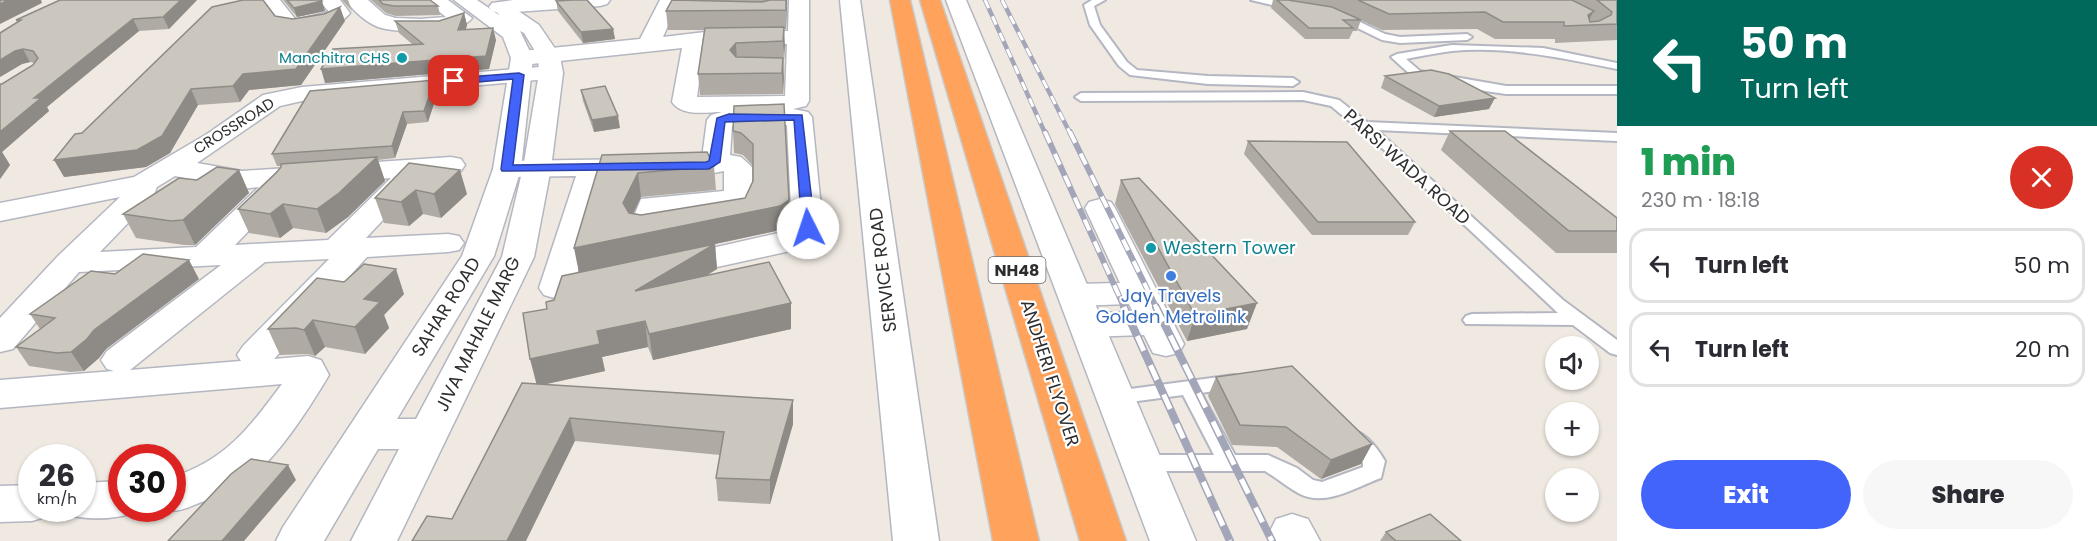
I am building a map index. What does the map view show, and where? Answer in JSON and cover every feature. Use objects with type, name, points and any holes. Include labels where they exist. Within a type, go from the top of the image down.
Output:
[{"type":"highway","name":"NH48","points":[[900,0],[1016,541]]},
{"type":"highway","name":"ANDHERI FLYOVER","points":[[930,0],[1103,541]]},
{"type":"street","points":[[270,0],[289,25],[296,26],[336,17],[340,13],[329,0]]},
{"type":"street","points":[[356,0],[378,19],[394,25],[433,24],[462,18],[449,1]]},
{"type":"street","points":[[648,46],[669,1],[675,0]]},
{"type":"street","points":[[694,40],[684,102],[692,105],[797,101],[799,0]]},
{"type":"street","name":"SERVICE ROAD","points":[[850,0],[916,541]]},
{"type":"street","points":[[956,0],[1173,541]]},
{"type":"street","points":[[413,6],[449,1],[512,34],[535,65]]},
{"type":"street","points":[[507,3],[532,29],[535,65]]},
{"type":"street","points":[[507,3],[595,3],[614,34]]},
{"type":"street","name":"CROSSROAD","points":[[0,212],[143,184],[216,140],[272,100],[302,94],[535,65],[614,34],[648,46],[694,40],[800,37]]},
{"type":"street","name":"SAHAR ROAD","points":[[299,541],[478,256],[522,169],[535,65]]},
{"type":"street","points":[[774,70],[798,70]]},
{"type":"street","points":[[593,167],[556,288],[560,290],[794,241],[804,236],[808,228],[799,117],[720,120],[715,162]]},
{"type":"street","points":[[522,169],[704,166],[715,162],[731,163],[738,166],[737,199]]},
{"type":"street","points":[[170,167],[242,180],[451,165]]},
{"type":"street","name":"JIVA MAHALE MARG","points":[[374,541],[518,257],[522,169]]},
{"type":"street","points":[[256,355],[403,182]]},
{"type":"street","points":[[0,340],[70,263],[143,191],[143,184]]},
{"type":"street","points":[[205,256],[274,189]]},
{"type":"street","points":[[1081,310],[1154,320],[1100,208]]},
{"type":"street","points":[[70,263],[447,243]]},
{"type":"street","points":[[120,360],[257,253]]},
{"type":"street","points":[[428,336],[478,337]]},
{"type":"street","points":[[0,394],[308,369],[310,375],[255,448],[231,470],[205,484],[186,490]]},
{"type":"street","points":[[368,434],[429,434]]},
{"type":"street","points":[[0,504],[18,503]]},
{"type":"lane","points":[[1100,0],[1089,5],[1095,25],[1123,64],[1134,73],[1208,80],[1293,82]]},
{"type":"lane","points":[[1256,0],[1301,8]]},
{"type":"lane","points":[[1332,12],[1382,37],[1400,40],[1486,37]]},
{"type":"lane","points":[[1614,66],[1543,51],[1493,48],[1452,48],[1397,57],[1416,74],[1485,87],[1506,90],[1617,90]]},
{"type":"lane","name":"PARSI WADA ROAD","points":[[1082,98],[1303,96],[1335,103],[1394,151],[1557,304],[1617,349]]},
{"type":"lane","points":[[1364,126],[1617,137]]},
{"type":"lane","points":[[1472,320],[1577,319]]},
{"type":"lane","points":[[1115,397],[1252,379]]},
{"type":"lane","points":[[1189,388],[1228,462]]},
{"type":"lane","points":[[1142,463],[1268,463],[1289,474],[1307,488],[1323,491],[1373,472],[1374,461],[1337,422]]},
{"type":"building","points":[[60,0],[181,0],[163,17],[133,19],[34,98],[41,98],[0,132],[0,84],[33,65],[38,58],[33,51],[23,49],[0,60],[0,33],[21,20],[16,20]]},
{"type":"building","points":[[243,0],[263,0],[275,16],[293,19],[324,14],[340,7],[296,69],[243,74],[233,86],[191,89],[162,136],[137,150],[54,160],[75,134],[82,133],[212,7]]},
{"type":"building","points":[[287,0],[321,0],[322,1],[294,8]]},
{"type":"building","points":[[379,0],[430,0],[438,6],[394,6],[383,4]]},
{"type":"building","points":[[587,0],[613,29],[581,32],[556,1]]},
{"type":"building","points":[[672,0],[762,2],[786,0],[786,10],[666,11]]},
{"type":"building","points":[[1277,0],[1332,7],[1361,20],[1343,20],[1353,28],[1309,28]]},
{"type":"building","points":[[1358,0],[1572,0],[1594,11],[1588,15],[1590,22],[1599,21],[1611,15],[1612,12],[1597,0],[1617,0],[1617,24],[1564,26],[1564,22],[1503,22],[1485,12],[1389,14]]},
{"type":"building","points":[[464,13],[458,30],[493,28],[486,56],[321,69],[333,49],[423,44],[395,21],[439,21]]},
{"type":"building","points":[[784,27],[783,41],[736,43],[730,50],[736,57],[783,58],[782,73],[698,74],[705,28]]},
{"type":"building","points":[[1431,70],[1449,74],[1495,98],[1439,106],[1385,76]]},
{"type":"building","points":[[435,80],[424,111],[403,112],[392,146],[272,154],[310,91]]},
{"type":"building","points":[[605,86],[618,116],[592,120],[581,90]]},
{"type":"building","points":[[784,104],[789,200],[780,206],[574,248],[602,155],[707,152],[714,166],[638,173],[623,203],[629,213],[641,215],[745,198],[753,181],[753,144],[741,133],[733,131],[734,106]]},
{"type":"building","points":[[1450,131],[1505,131],[1617,218],[1617,231],[1569,231]]},
{"type":"building","points":[[1248,141],[1347,142],[1415,222],[1318,222]]},
{"type":"building","points":[[377,157],[339,193],[317,209],[283,204],[270,214],[238,209],[276,173],[281,164]]},
{"type":"building","points":[[409,163],[460,170],[434,194],[416,190],[401,202],[375,198]]},
{"type":"building","points":[[217,167],[239,170],[183,220],[171,221],[123,214],[179,178],[197,180]]},
{"type":"building","points":[[1139,178],[1257,303],[1195,315],[1121,180]]},
{"type":"building","points":[[715,244],[635,291],[769,262],[791,303],[649,334],[645,321],[597,331],[600,344],[530,359],[523,313],[547,309],[546,302],[554,300],[562,276]]},
{"type":"building","points":[[143,254],[189,260],[94,330],[71,352],[57,353],[16,347],[55,318],[30,314],[91,271],[115,274]]},
{"type":"building","points":[[364,264],[396,269],[364,299],[380,302],[355,327],[313,320],[304,330],[268,329],[317,278],[344,282]]},
{"type":"building","points":[[1292,366],[1372,444],[1331,460],[1286,427],[1240,425],[1216,377]]},
{"type":"building","points":[[522,383],[793,400],[770,480],[716,478],[724,432],[570,418],[507,541],[412,541],[427,516],[452,519]]},
{"type":"building","points":[[251,459],[288,465],[222,541],[168,541],[186,522],[231,474]]},
{"type":"building","points":[[1430,514],[1461,541],[1396,541],[1386,532]]},
{"type":"railway","points":[[985,0],[1045,133]]},
{"type":"railway","points":[[1002,0],[1070,133]]},
{"type":"railway","points":[[1045,132],[1125,309]]},
{"type":"railway","points":[[1070,132],[1157,309]]},
{"type":"railway","points":[[1124,307],[1230,541]]},
{"type":"railway","points":[[1156,307],[1272,541]]},
{"type":"place","name":"Manchitra CHS","points":[[402,58]]},
{"type":"place","name":"Western Tower","points":[[1151,248]]},
{"type":"place","name":"Jay Travels Golden Metrolink","points":[[1171,276]]},
{"type":"route","points":[[454,81],[519,75],[507,169],[709,166],[715,162],[720,120],[724,118],[799,117],[808,228]]}]
